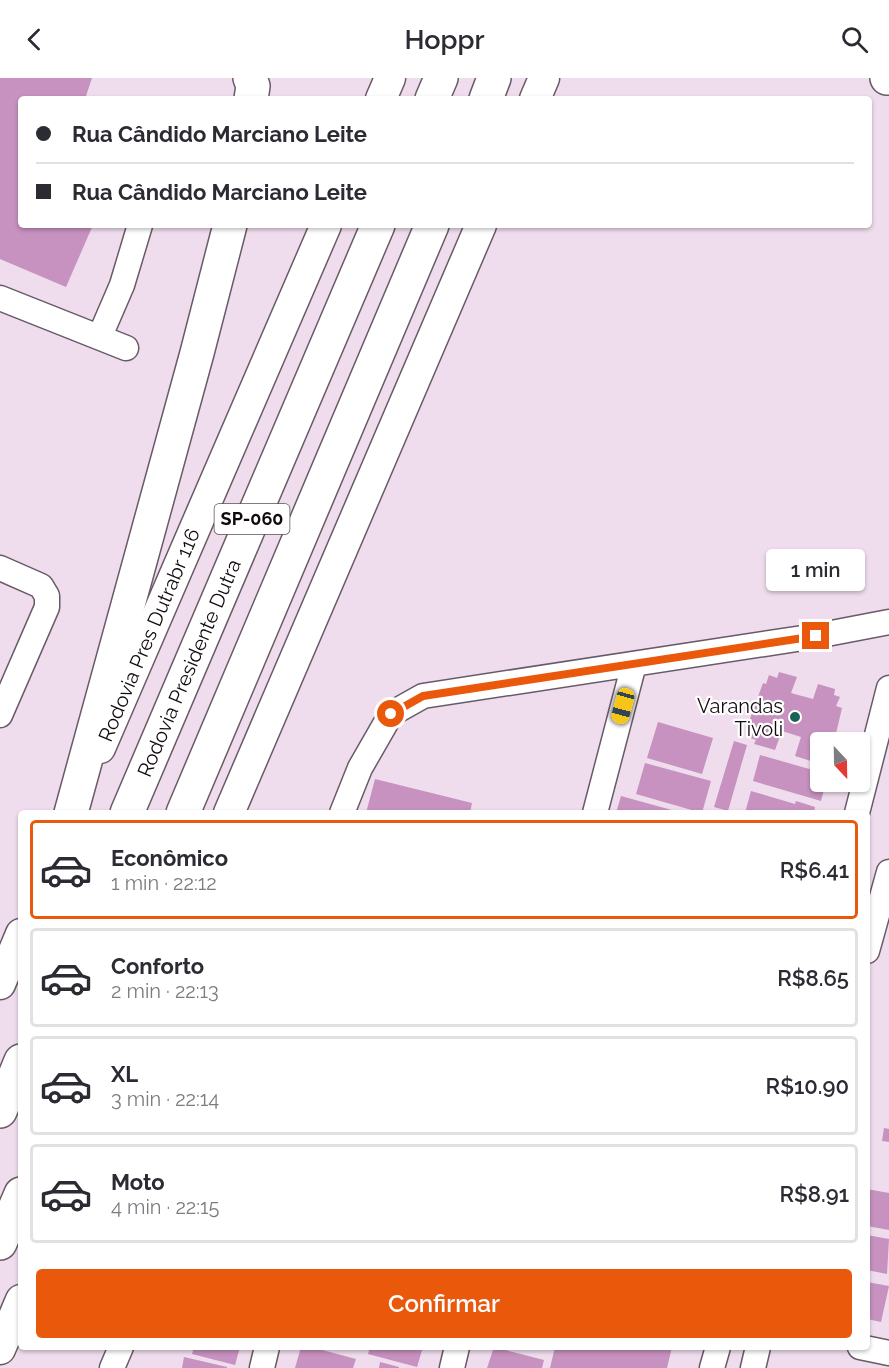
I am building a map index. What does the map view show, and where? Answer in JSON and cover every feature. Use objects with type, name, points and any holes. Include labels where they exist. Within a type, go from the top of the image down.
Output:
[{"type":"highway","points":[[250,78],[253,86],[251,96]]},
{"type":"highway","points":[[433,96],[441,78]]},
{"type":"highway","points":[[487,96],[495,78]]},
{"type":"highway","points":[[72,810],[229,228]]},
{"type":"highway","name":"Rodovia Presidente Dutra","points":[[128,810],[377,228]]},
{"type":"highway","name":"SP-060","points":[[184,810],[431,228]]},
{"type":"highway","points":[[0,1111],[18,1068]]},
{"type":"highway","points":[[0,1243],[18,1201]]},
{"type":"main road","points":[[382,96],[390,78]]},
{"type":"main road","points":[[536,96],[544,78]]},
{"type":"main road","name":"Rodovia Pres Dutrabr 116","points":[[72,810],[325,228]]},
{"type":"main road","points":[[230,810],[480,228]]},
{"type":"main road","points":[[0,984],[18,941]]},
{"type":"main road","points":[[0,1349],[18,1307]]},
{"type":"street","points":[[100,336],[122,285],[139,228]]},
{"type":"street","points":[[0,298],[126,348]]},
{"type":"street","points":[[0,568],[41,586],[47,596],[47,607],[0,715]]},
{"type":"street","points":[[343,810],[360,768],[391,714],[423,696],[816,636],[889,622]]},
{"type":"street","points":[[597,810],[634,664]]},
{"type":"street","points":[[857,810],[889,688]]},
{"type":"street","points":[[870,940],[889,872]]},
{"type":"street","points":[[870,1349],[889,1353]]},
{"type":"street","points":[[112,1368],[120,1350]]},
{"type":"street","points":[[262,1368],[266,1350]]},
{"type":"street","points":[[452,1368],[456,1350]]},
{"type":"street","points":[[712,1368],[717,1350]]},
{"type":"street","points":[[753,1368],[757,1350]]},
{"type":"building","points":[[0,78],[92,78],[86,96],[18,96],[18,228],[92,228],[66,287],[0,259]]},
{"type":"building","name":"Varandas Tivoli","points":[[779,672],[797,677],[791,693],[813,699],[818,684],[835,689],[834,695],[840,697],[836,706],[842,708],[836,732],[810,732],[810,761],[795,756],[801,737],[782,731],[775,750],[754,744],[756,740],[748,737],[751,728],[747,727],[763,683],[766,684],[769,675],[777,678]]},
{"type":"building","points":[[658,722],[713,738],[702,774],[647,758]]},
{"type":"building","points":[[734,741],[747,745],[728,810],[714,807]]},
{"type":"building","points":[[760,755],[810,769],[810,792],[823,792],[821,801],[753,781]]},
{"type":"building","points":[[645,763],[711,781],[703,810],[692,810],[636,794]]},
{"type":"building","points":[[375,779],[472,803],[471,810],[367,810]]},
{"type":"building","points":[[751,791],[795,804],[796,801],[815,807],[814,810],[746,810]]},
{"type":"building","points":[[621,796],[672,810],[617,810]]},
{"type":"building","points":[[884,1128],[889,1129],[889,1142],[882,1141]]},
{"type":"building","points":[[870,1190],[889,1193],[889,1230],[870,1227]]},
{"type":"building","points":[[870,1236],[889,1239],[887,1274],[870,1271]]},
{"type":"building","points":[[870,1283],[889,1286],[881,1322],[870,1320]]},
{"type":"building","points":[[193,1350],[239,1350],[235,1365],[192,1354]]},
{"type":"building","points":[[300,1350],[322,1350],[356,1359],[353,1368],[295,1368]]},
{"type":"building","points":[[369,1350],[422,1350],[417,1367],[368,1354]]},
{"type":"building","points":[[493,1350],[506,1350],[544,1360],[542,1368],[487,1368]]},
{"type":"building","points":[[554,1350],[671,1350],[667,1368],[550,1368]]},
{"type":"building","points":[[184,1357],[227,1367],[227,1368],[182,1368]]},
{"type":"building","points":[[380,1362],[399,1367],[399,1368],[379,1368]]},
{"type":"place","name":"Varandas Tivoli","points":[[795,717]]},
{"type":"route","points":[[391,714],[423,696],[816,636]]}]
